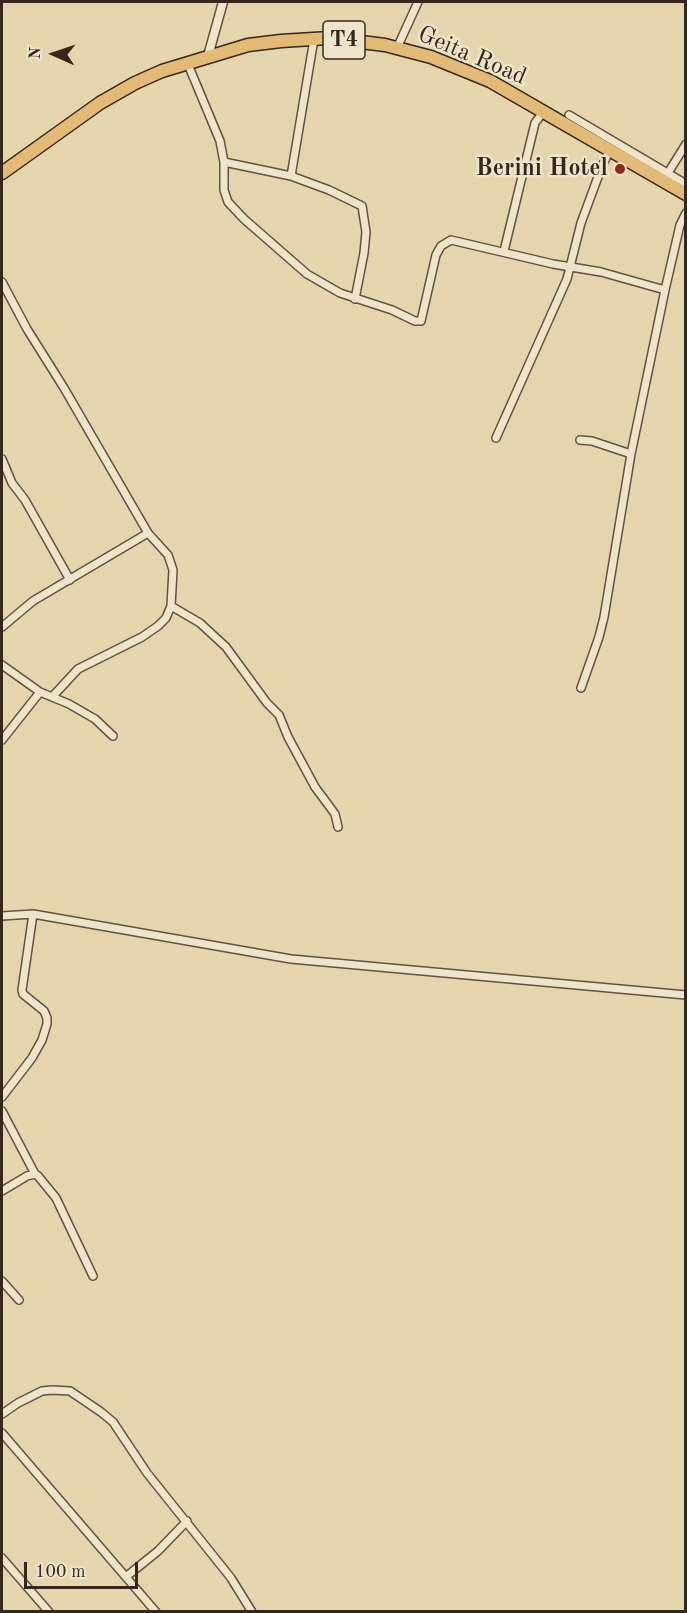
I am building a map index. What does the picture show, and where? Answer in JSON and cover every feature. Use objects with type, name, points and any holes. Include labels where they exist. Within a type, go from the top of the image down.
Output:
[{"type":"highway","name":"Geita Road","points":[[2,173],[100,103],[135,83],[187,62],[257,44],[329,38],[397,48],[431,57],[490,81],[686,194]]},
{"type":"street","points":[[208,56],[223,2]]},
{"type":"street","points":[[397,48],[418,2]]},
{"type":"street","points":[[291,176],[314,39]]},
{"type":"street","points":[[187,62],[214,122],[224,162],[224,190],[232,208],[307,274],[340,293],[392,310],[415,321],[421,321],[434,263],[441,246],[455,240],[601,272],[665,290]]},
{"type":"street","points":[[504,251],[535,123],[544,111]]},
{"type":"street","points":[[569,115],[686,184]]},
{"type":"street","points":[[668,173],[686,144]]},
{"type":"street","points":[[496,438],[567,279],[583,216],[610,150]]},
{"type":"street","points":[[224,162],[291,176],[337,193],[362,206],[366,232],[355,299]]},
{"type":"street","points":[[581,688],[604,617],[631,454],[665,290],[680,225],[686,213]]},
{"type":"street","points":[[2,282],[27,329],[75,406],[148,532],[168,555],[172,564],[171,606],[166,618],[142,637],[78,669],[53,696]]},
{"type":"street","points":[[580,440],[592,441],[631,454]]},
{"type":"street","points":[[2,459],[12,483],[20,492],[70,580]]},
{"type":"street","points":[[2,483],[12,483]]},
{"type":"street","points":[[2,627],[33,601],[148,532]]},
{"type":"street","points":[[171,606],[200,623],[218,639],[232,654],[267,703],[279,715],[315,787],[335,814],[338,827]]},
{"type":"street","points":[[2,665],[40,692],[53,696],[95,719],[113,736]]},
{"type":"street","points":[[2,740],[40,692]]},
{"type":"street","points":[[2,1097],[32,1058],[42,1040],[47,1024],[44,1011],[23,994],[22,990],[33,914]]},
{"type":"street","points":[[2,916],[33,914],[291,959],[686,995]]},
{"type":"street","points":[[2,1111],[35,1174],[48,1186],[56,1198],[93,1276]]},
{"type":"street","points":[[2,1191],[27,1176],[35,1174]]},
{"type":"street","points":[[2,1281],[19,1300]]},
{"type":"street","points":[[2,1414],[42,1391],[70,1391],[101,1412],[113,1422],[137,1459],[231,1578],[252,1611]]},
{"type":"street","points":[[2,1433],[156,1611]]},
{"type":"street","points":[[127,1576],[158,1551],[187,1521]]},
{"type":"street","points":[[2,1558],[49,1611]]},
{"type":"place","name":"Berini Hotel","points":[[620,169]]}]
